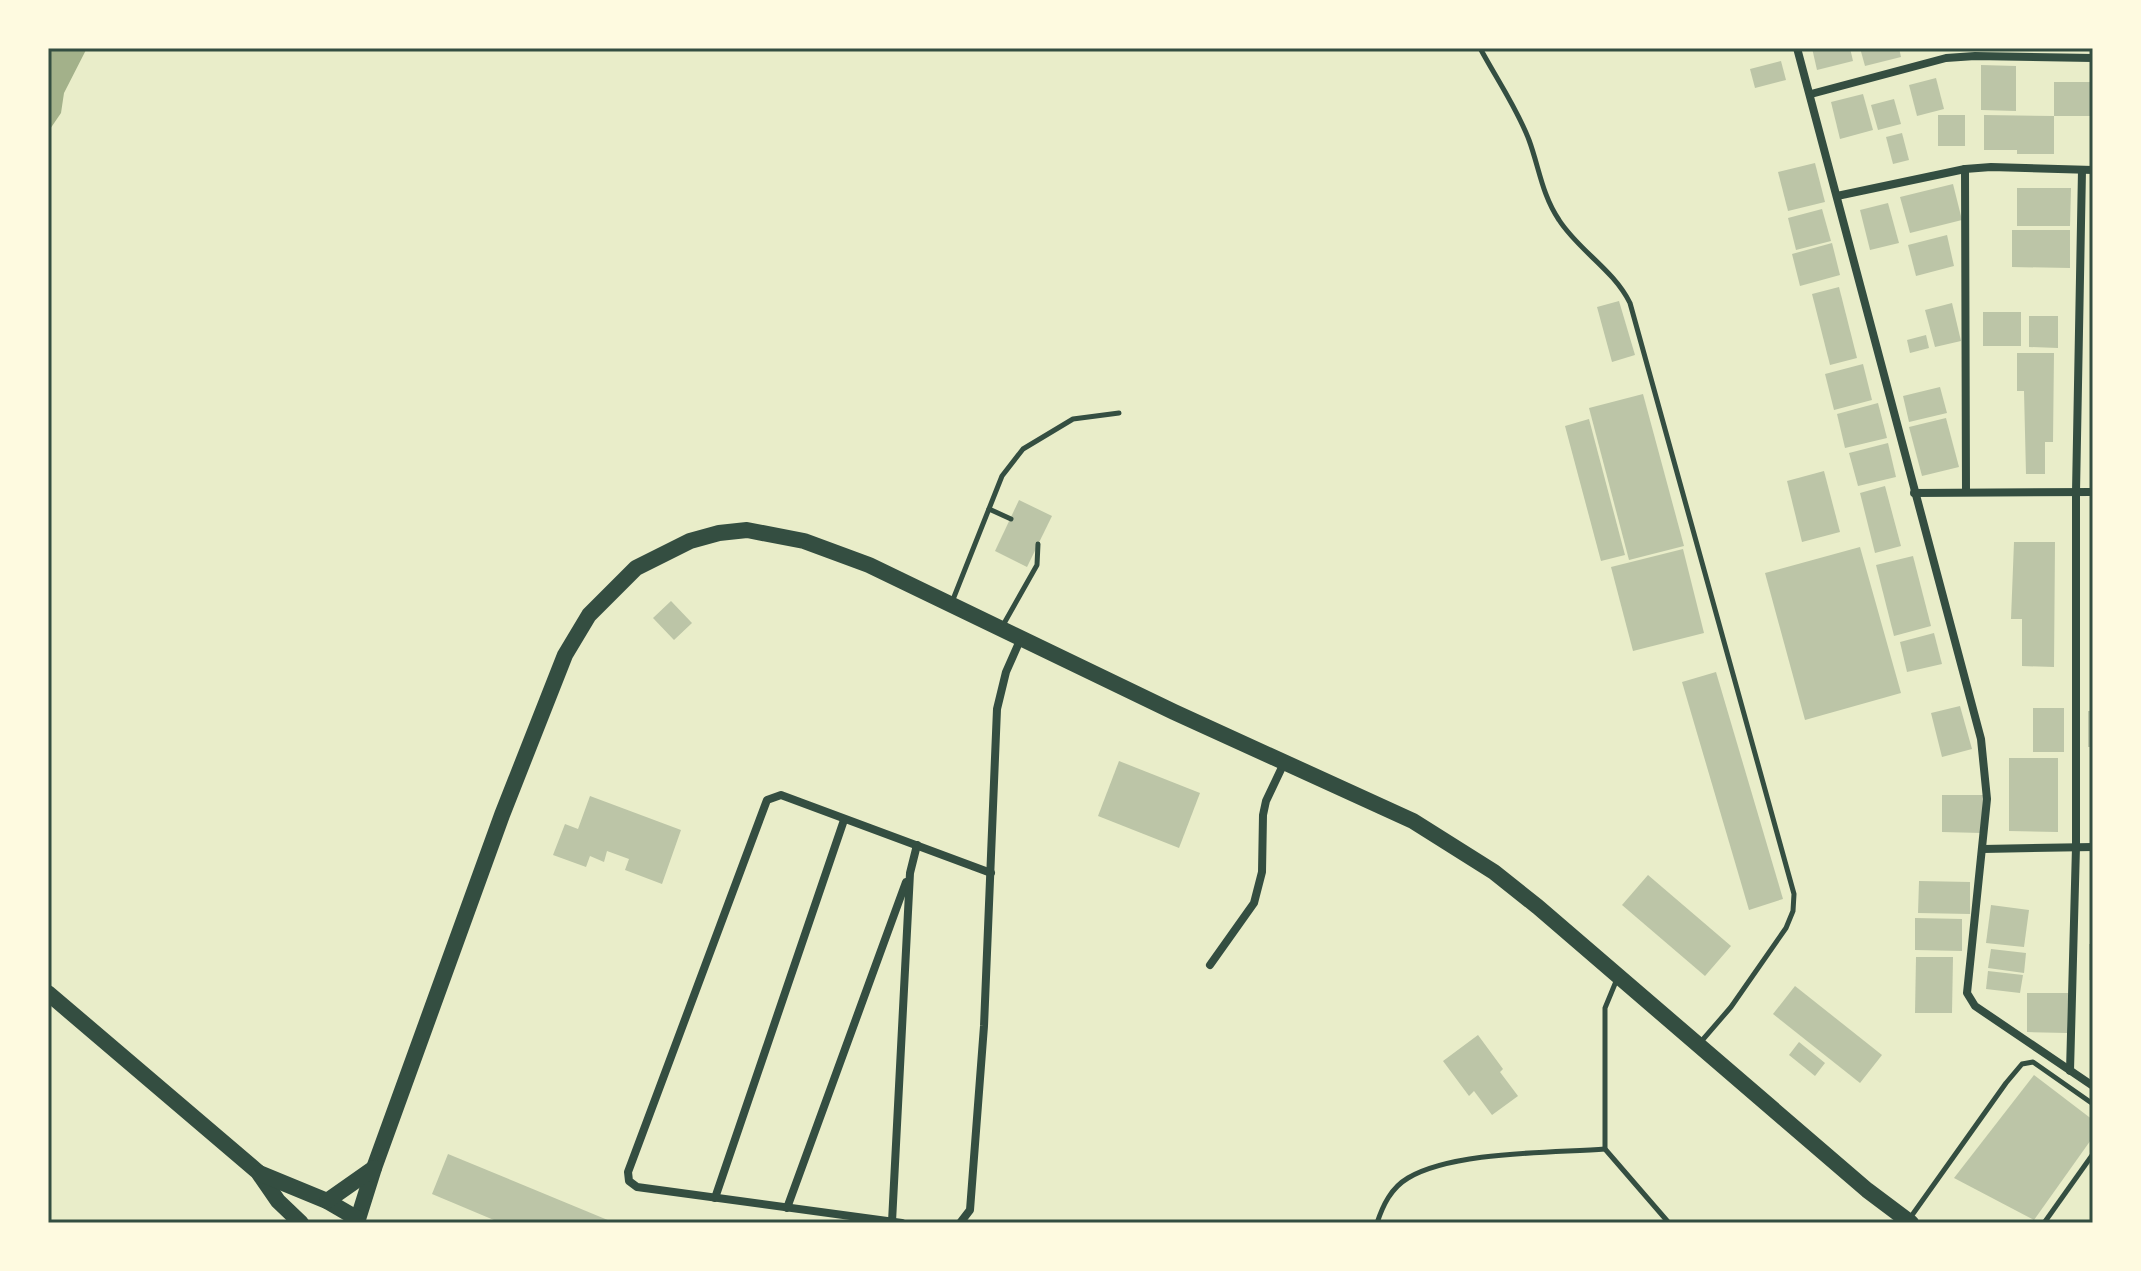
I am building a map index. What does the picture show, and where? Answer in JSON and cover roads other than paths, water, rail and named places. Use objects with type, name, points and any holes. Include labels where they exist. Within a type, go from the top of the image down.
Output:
[{"type":"main road","points":[[258,1172],[327,1201],[359,1222],[374,1168],[544,703],[565,655],[589,615],[636,568],[676,547],[719,533],[747,530],[804,541],[838,552],[1413,821],[1455,846],[1538,907],[1867,1190],[1909,1222]]},
{"type":"main road","points":[[48,993],[258,1172],[278,1201],[301,1223]]},
{"type":"main road","points":[[327,1201],[374,1168]]},
{"type":"street","points":[[1797,48],[1981,739],[1987,799],[1966,985],[1970,1000],[2093,1086]]},
{"type":"street","points":[[1811,94],[1946,58],[2093,58]]},
{"type":"street","points":[[1837,196],[1965,169],[2093,170]]},
{"type":"street","points":[[1965,169],[1966,492]]},
{"type":"street","points":[[2070,1071],[2076,847],[2076,492],[2082,170]]},
{"type":"street","points":[[1914,493],[2093,492]]},
{"type":"street","points":[[960,1223],[970,1210],[984,1026],[997,709],[1006,672],[1021,638]]},
{"type":"street","points":[[1210,965],[1254,903],[1259,889],[1263,815],[1270,790],[1284,763]]},
{"type":"street","points":[[902,1223],[637,1187],[629,1181],[628,1172],[764,804],[771,797],[781,795],[991,873]]},
{"type":"street","points":[[715,1198],[844,820]]},
{"type":"street","points":[[787,1208],[910,873],[917,845]]},
{"type":"street","points":[[1983,849],[2093,847]]},
{"type":"street","points":[[892,1222],[910,873]]},
{"type":"lane","points":[[1480,48],[1530,141],[1544,192],[1560,222],[1613,276],[1630,303],[1794,894],[1793,911],[1786,928],[1731,1007],[1699,1045]]},
{"type":"lane","points":[[951,604],[1002,476],[1023,449],[1073,419],[1119,413]]},
{"type":"lane","points":[[989,509],[1011,519]]},
{"type":"lane","points":[[1002,628],[1037,565],[1038,544]]},
{"type":"lane","points":[[1619,975],[1605,1008],[1605,1149],[1669,1223]]},
{"type":"lane","points":[[1909,1222],[2022,1064],[2033,1062],[2093,1104]]},
{"type":"lane","points":[[1377,1223],[1391,1191],[1426,1170],[1495,1157],[1605,1149]]},
{"type":"lane","points":[[2044,1223],[2093,1154]]}]
